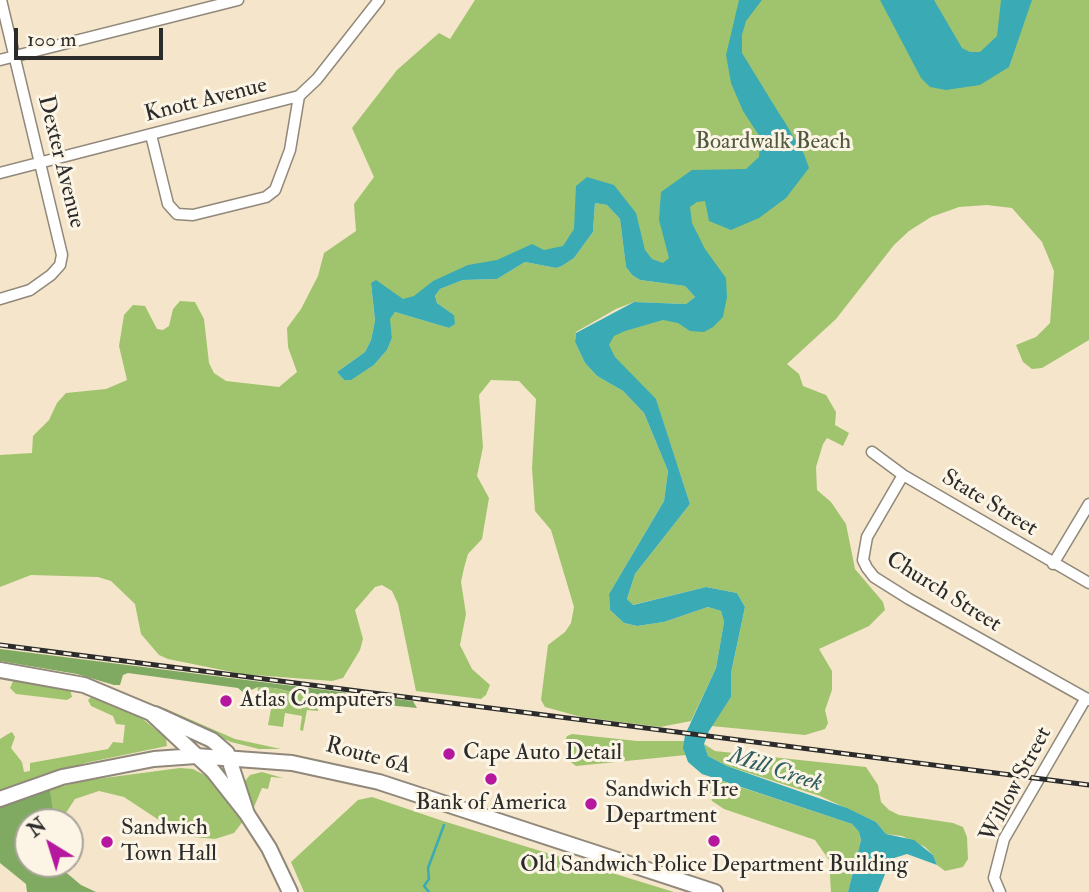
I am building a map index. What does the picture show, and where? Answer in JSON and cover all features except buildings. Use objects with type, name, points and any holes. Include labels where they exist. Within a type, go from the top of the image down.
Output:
[{"type":"main road","points":[[0,670],[84,685],[212,740],[230,757],[247,814]]},
{"type":"main road","points":[[151,713],[213,771],[247,814],[270,848],[289,892]]},
{"type":"main road","name":"Route 6A","points":[[0,799],[98,769],[196,756],[292,763],[364,778],[715,892]]},
{"type":"street","name":"Dexter Avenue","points":[[0,299],[30,290],[60,265],[62,255],[1,0]]},
{"type":"street","points":[[0,60],[238,0]]},
{"type":"street","name":"Knott Avenue","points":[[0,173],[299,96],[317,79],[379,0]]},
{"type":"street","points":[[150,135],[168,204],[177,214],[193,215],[266,197],[275,190],[287,159],[299,96]]},
{"type":"street","name":"State Street","points":[[872,452],[904,475],[1089,583]]},
{"type":"street","name":"Church Street","points":[[904,475],[867,537],[863,560],[874,577],[1088,699]]},
{"type":"street","points":[[1053,564],[1089,504]]},
{"type":"street","name":"Willow Street","points":[[1000,892],[995,878],[1004,839],[1088,699]]},
{"type":"green space","name":"Boardwalk Beach","points":[[475,0],[1089,0],[1089,340],[1042,368],[1032,369],[1023,362],[1016,345],[1036,337],[1050,323],[1054,271],[1042,242],[1012,208],[987,205],[959,207],[931,217],[909,231],[894,245],[836,319],[787,364],[799,374],[803,386],[826,395],[836,412],[835,425],[849,433],[843,446],[827,438],[823,444],[816,467],[817,490],[831,502],[846,524],[855,569],[883,602],[885,610],[869,626],[819,649],[832,671],[832,690],[825,710],[828,723],[825,729],[805,735],[711,726],[731,697],[731,673],[745,607],[737,593],[706,587],[632,605],[627,599],[635,574],[690,504],[656,400],[643,396],[623,377],[611,371],[590,348],[588,339],[597,330],[647,311],[689,311],[699,314],[711,311],[712,297],[689,259],[664,277],[654,277],[638,268],[632,258],[628,222],[613,200],[603,192],[593,195],[587,202],[583,230],[571,252],[558,258],[536,251],[520,255],[492,270],[447,278],[418,301],[427,312],[380,293],[371,283],[375,322],[371,340],[365,352],[337,372],[344,380],[350,380],[374,365],[387,350],[392,338],[389,319],[395,312],[449,328],[454,324],[454,315],[437,303],[435,296],[440,289],[463,280],[497,279],[525,262],[556,268],[562,266],[574,258],[593,232],[595,203],[607,205],[620,219],[626,267],[632,275],[640,280],[685,286],[695,297],[686,304],[634,302],[576,332],[575,342],[585,363],[597,376],[623,391],[644,413],[668,471],[664,501],[609,594],[610,610],[624,623],[637,626],[664,622],[708,607],[721,611],[724,622],[716,668],[691,721],[660,727],[581,717],[545,707],[541,700],[548,645],[565,632],[571,623],[574,607],[551,530],[535,511],[532,468],[536,399],[519,381],[491,380],[479,395],[483,447],[477,476],[489,498],[482,539],[468,554],[461,582],[466,614],[460,645],[472,669],[490,685],[481,699],[416,691],[398,604],[392,591],[382,585],[375,587],[355,610],[363,639],[360,650],[343,678],[332,681],[242,674],[159,655],[141,634],[135,604],[111,581],[98,577],[31,575],[0,587],[0,455],[32,453],[33,436],[49,420],[57,403],[66,393],[106,389],[127,380],[119,346],[124,315],[133,305],[145,306],[157,329],[163,330],[169,326],[173,309],[180,301],[195,302],[204,319],[209,363],[214,373],[226,381],[279,387],[297,372],[288,347],[287,328],[301,309],[318,276],[324,253],[356,231],[354,204],[374,177],[352,128],[397,70],[439,33],[450,39]]},
{"type":"green space","points":[[0,649],[413,701],[417,708],[317,698],[275,688],[258,687],[244,693],[238,688],[128,673],[123,675],[120,685],[114,685],[77,674],[0,661]]},
{"type":"green space","points":[[14,679],[70,689],[72,697],[67,700],[16,694],[10,688]]},
{"type":"green space","points":[[258,687],[317,698],[318,711],[307,710],[303,731],[300,730],[302,716],[285,713],[283,727],[268,725],[271,709],[256,706]]},
{"type":"green space","points":[[92,696],[130,711],[144,720],[166,738],[167,746],[85,763],[0,792],[0,739],[12,732],[15,737],[11,748],[22,762],[24,772],[30,771],[30,763],[108,749],[113,742],[123,743],[125,725],[116,724],[113,716],[91,706],[88,700]]},
{"type":"green space","points":[[161,709],[235,739],[281,749],[259,749],[231,742],[163,712]]},
{"type":"green space","points":[[572,734],[637,741],[684,741],[686,755],[576,766],[568,760],[564,742],[567,736]]},
{"type":"green space","points":[[704,744],[715,751],[866,767],[878,785],[881,802],[889,810],[899,815],[963,827],[967,837],[968,859],[963,867],[945,871],[937,865],[933,855],[925,847],[902,836],[886,834],[876,822],[820,796],[727,766],[708,756]]},
{"type":"green space","points":[[180,768],[193,769],[210,778],[244,820],[234,833],[215,839],[183,836],[124,797],[99,791],[75,799],[69,808],[52,808],[50,789],[89,780]]},
{"type":"green space","points":[[262,772],[283,778],[271,777],[268,789],[262,788],[254,807],[245,790],[245,781],[250,775]]},
{"type":"green space","points":[[713,778],[852,824],[859,832],[861,840],[848,892],[831,892],[829,860],[815,840],[724,809],[712,801],[709,788]]},
{"type":"green space","points":[[50,789],[52,808],[14,808],[14,874],[0,863],[0,806]]},
{"type":"green space","points":[[372,797],[674,892],[304,892],[291,862],[358,800]]},
{"type":"green space","points":[[19,878],[73,878],[96,892],[27,892],[26,884]]},
{"type":"water","points":[[739,0],[762,0],[746,21],[742,35],[742,53],[804,154],[809,168],[786,198],[759,218],[731,230],[709,221],[705,201],[690,207],[692,223],[705,249],[726,278],[727,297],[723,317],[713,327],[704,332],[690,331],[678,323],[663,320],[614,336],[609,345],[615,357],[656,399],[690,504],[635,574],[627,599],[633,605],[706,587],[737,593],[745,607],[731,673],[731,697],[709,731],[704,744],[708,756],[727,766],[847,808],[876,822],[886,834],[914,840],[933,855],[937,865],[907,854],[891,859],[878,892],[848,892],[861,840],[859,832],[852,824],[702,774],[688,762],[683,748],[685,735],[716,668],[724,622],[721,611],[708,607],[664,622],[637,626],[624,623],[610,610],[609,594],[664,501],[668,471],[644,413],[623,391],[597,376],[585,363],[575,342],[576,333],[634,302],[686,304],[695,297],[685,286],[640,280],[632,275],[626,267],[620,219],[607,205],[595,203],[593,232],[574,258],[562,266],[556,268],[525,262],[497,279],[463,280],[440,289],[435,296],[437,303],[454,315],[455,324],[449,328],[395,312],[390,319],[392,338],[387,350],[374,365],[351,380],[344,380],[337,372],[365,352],[371,340],[375,321],[371,283],[376,280],[403,299],[414,296],[433,281],[468,265],[497,260],[532,244],[544,250],[563,246],[574,229],[576,186],[587,177],[614,185],[636,213],[645,250],[652,259],[663,263],[669,258],[659,220],[661,192],[692,170],[746,169],[759,157],[760,137],[743,111],[731,83],[726,55]]},
{"type":"water","points":[[880,0],[934,0],[962,48],[970,52],[980,52],[997,36],[1001,0],[1032,0],[1009,67],[980,85],[946,90],[930,87],[921,78]]},
{"type":"waterway","name":"Mill Creek","points":[[782,120],[789,132]]},
{"type":"waterway","points":[[429,892],[424,886],[429,879],[428,868],[444,825]]},
{"type":"railway","points":[[0,645],[1089,785]]},
{"type":"place","name":"Atlas Computers","points":[[226,701]]},
{"type":"place","name":"Cape Auto Detail","points":[[449,754]]},
{"type":"place","name":"Bank of America","points":[[491,779]]},
{"type":"place","name":"Sandwich FIre Department","points":[[591,804]]},
{"type":"place","name":"Old Sandwich Police Department Building","points":[[714,841]]},
{"type":"place","name":"Sandwich Town Hall","points":[[107,842]]}]
